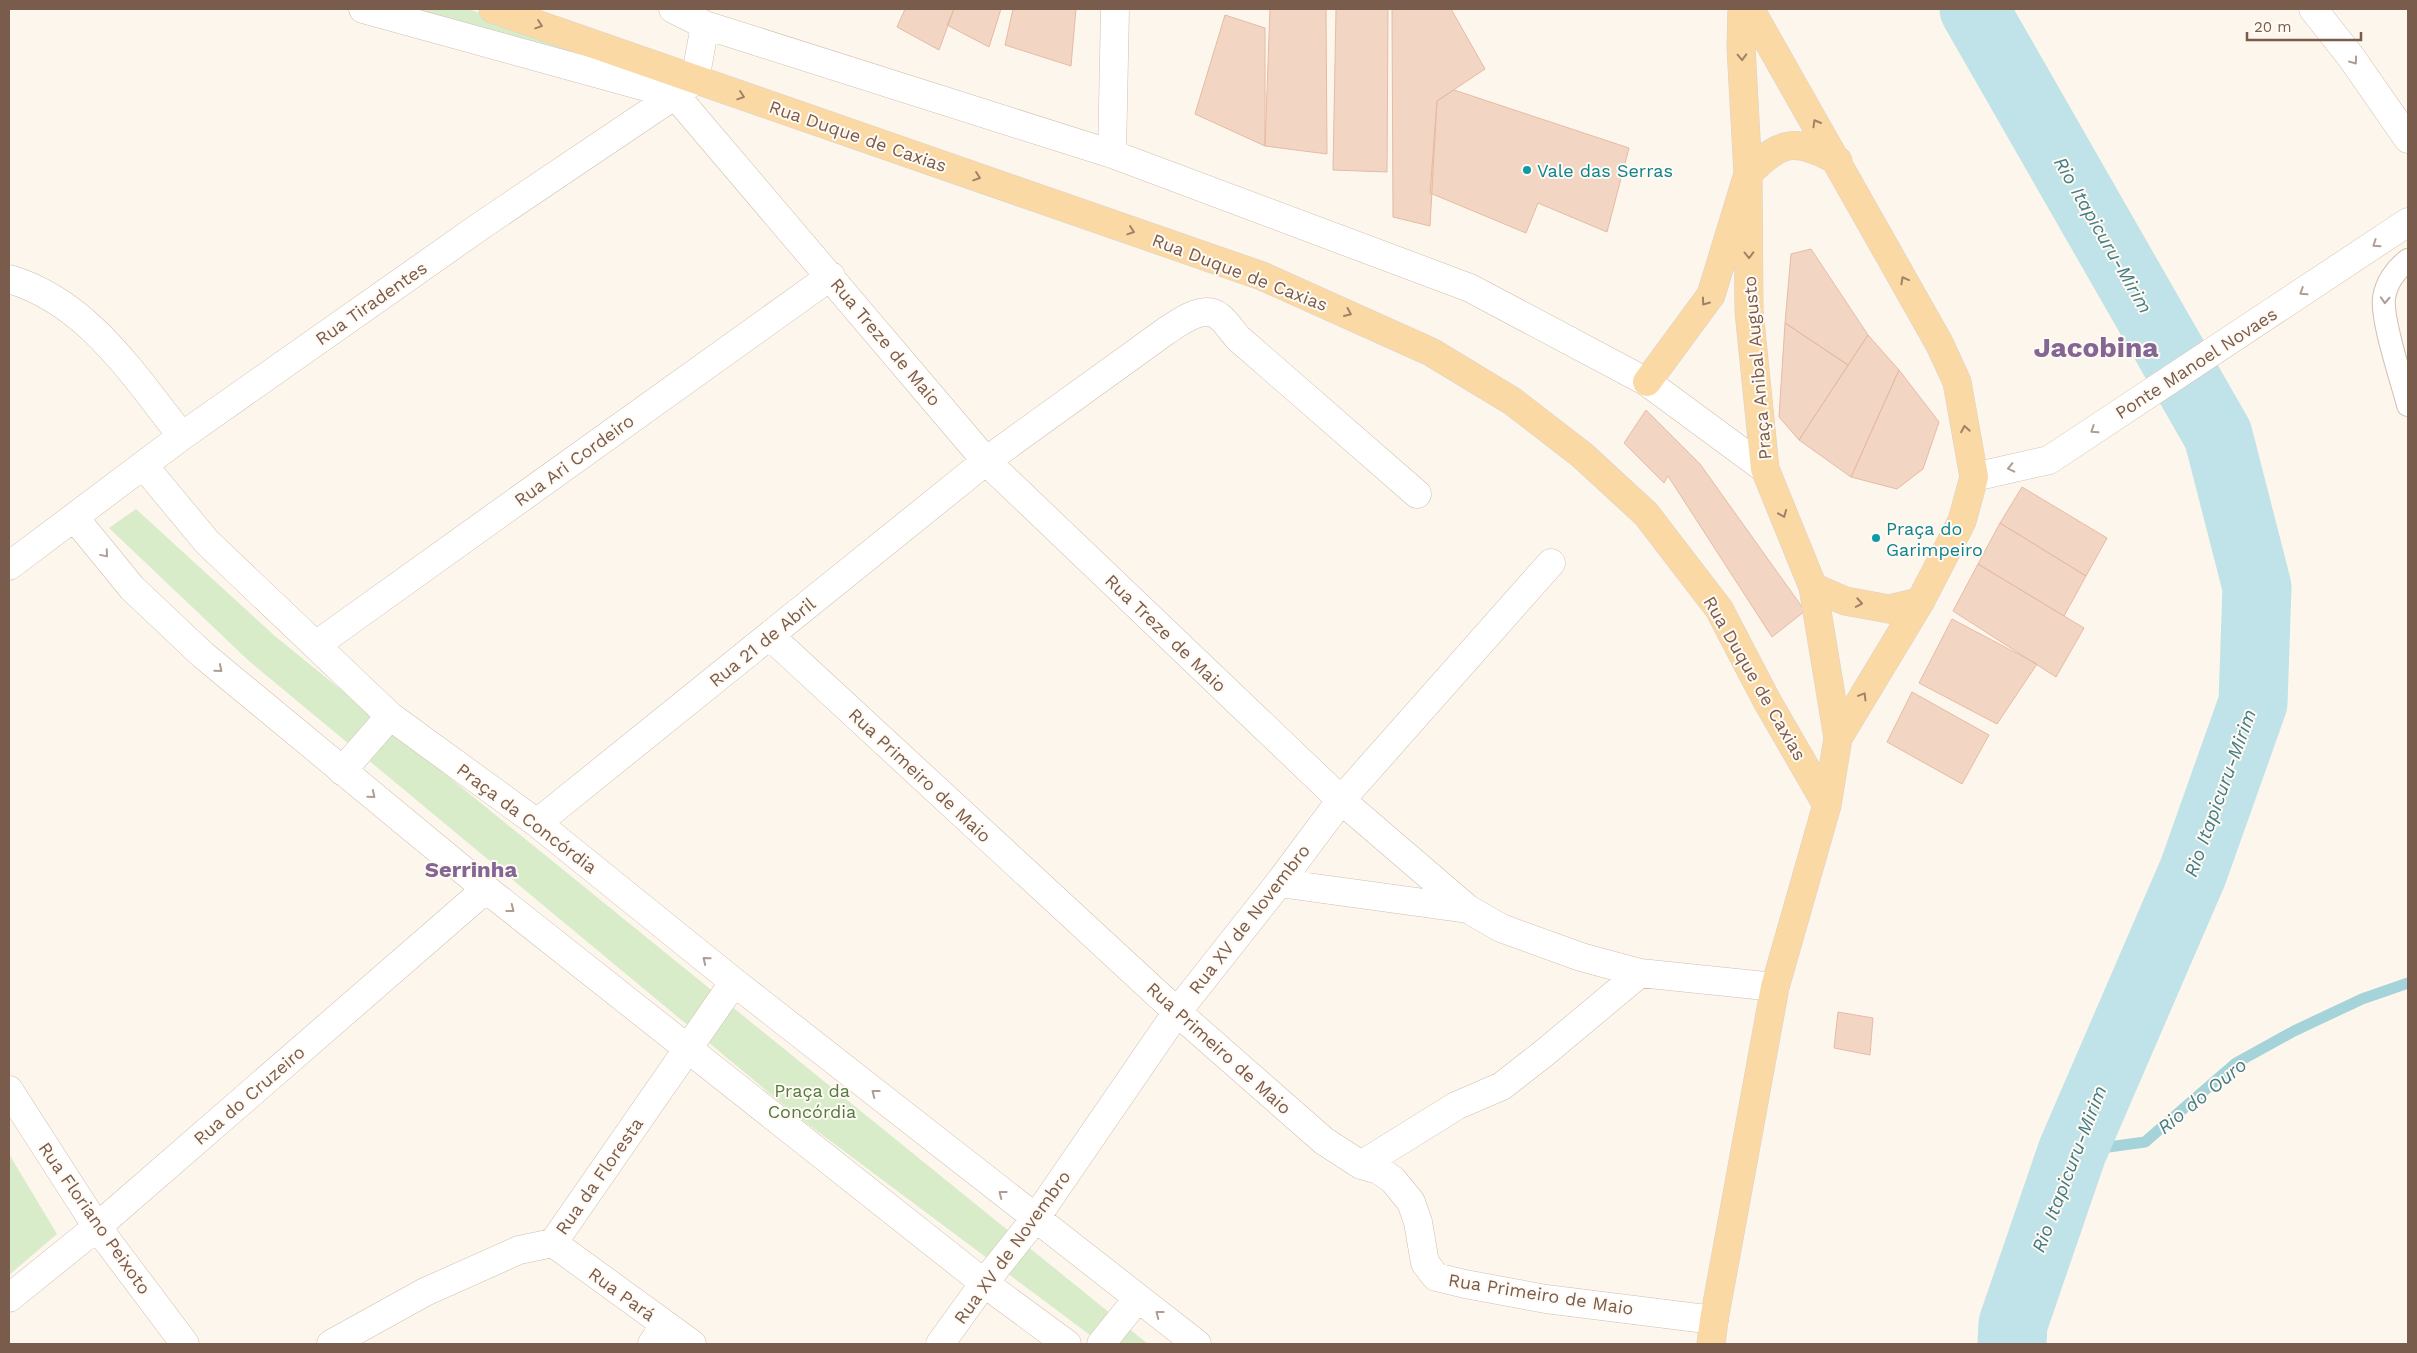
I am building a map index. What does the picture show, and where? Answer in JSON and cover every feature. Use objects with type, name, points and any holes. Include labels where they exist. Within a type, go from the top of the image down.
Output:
[{"type":"main road","name":"Rua Duque de Caxias","points":[[493,9],[685,87],[1262,276],[1431,352],[1512,401],[1582,455],[1646,514],[1719,609],[1767,701],[1827,805]]},
{"type":"main road","name":"Praça Anibal Augusto","points":[[1742,9],[1741,47],[1748,174],[1749,311],[1765,469],[1813,587],[1838,738]]},
{"type":"main road","points":[[1712,1332],[1775,988],[1827,805],[1838,738],[1920,602],[1962,521],[1974,477],[1957,382],[1939,343],[1838,161],[1750,9]]},
{"type":"main road","points":[[1647,382],[1711,295],[1748,174],[1762,159],[1786,146],[1800,144],[1814,148],[1838,161]]},
{"type":"main road","points":[[1813,587],[1845,601],[1890,609],[1920,602]]},
{"type":"street","name":"Rua Duque de Caxias","points":[[363,9],[685,87]]},
{"type":"street","points":[[673,9],[705,26],[1112,154],[1470,288],[1647,382],[1765,469]]},
{"type":"street","points":[[1112,154],[1115,9]]},
{"type":"street","points":[[2313,9],[2351,57],[2408,139]]},
{"type":"street","points":[[685,87],[705,26]]},
{"type":"street","name":"Rua Treze de Maio","points":[[685,87],[831,276],[986,461],[1341,800],[1468,909],[1501,928],[1580,957],[1640,973],[1775,988]]},
{"type":"street","name":"Rua Tiradentes","points":[[9,566],[182,436],[482,225],[685,87]]},
{"type":"street","name":"Ponte Manoel Novaes","points":[[1974,477],[2049,460],[2408,222]]},
{"type":"street","name":"Rua Ari Cordeiro","points":[[316,644],[831,276]]},
{"type":"street","points":[[9,279],[22,283],[57,301],[87,323],[111,346],[182,436]]},
{"type":"street","points":[[986,461],[1166,331],[1196,314],[1209,312],[1219,316],[1238,338],[1417,494]]},
{"type":"street","name":"Rua 21 de Abril","points":[[537,823],[986,461]]},
{"type":"street","name":"Praça da Concórdia","points":[[144,466],[207,542],[390,716],[537,823],[734,982],[1034,1219],[1197,1344]]},
{"type":"street","points":[[74,517],[132,588],[203,655],[342,771],[486,888],[984,1283],[1067,1344]]},
{"type":"street","name":"Rua XV de Novembro","points":[[940,1344],[1034,1219],[1177,1012],[1279,883],[1341,800],[1551,564]]},
{"type":"street","name":"Rua Primeiro de Maio","points":[[770,636],[1177,1012],[1324,1141],[1361,1165],[1379,1170],[1392,1180],[1411,1202],[1418,1222],[1425,1263],[1436,1277],[1712,1332]]},
{"type":"street","points":[[342,771],[390,716]]},
{"type":"street","points":[[1279,883],[1468,909]]},
{"type":"street","name":"Rua do Cruzeiro","points":[[9,1298],[97,1226],[486,888]]},
{"type":"street","points":[[1361,1165],[1456,1106],[1502,1086],[1640,973]]},
{"type":"street","name":"Rua da Floresta","points":[[331,1344],[434,1288],[520,1250],[553,1243],[734,982]]},
{"type":"street","name":"Rua Floriano Peixoto","points":[[9,1090],[97,1226],[184,1344]]},
{"type":"street","name":"Rua Pará","points":[[553,1243],[658,1335],[692,1344]]},
{"type":"street","points":[[1101,1344],[1138,1298]]},
{"type":"lane","points":[[2408,260],[2392,276],[2384,299],[2386,320],[2408,405]]},
{"type":"green space","points":[[387,9],[469,9],[603,58],[596,86]]},
{"type":"green space","name":"Praça da Concórdia","points":[[136,509],[276,637],[1148,1344],[1102,1344],[797,1116],[249,661],[109,528]]},
{"type":"green space","points":[[9,1154],[57,1234],[9,1275]]},
{"type":"building","points":[[905,9],[954,9],[939,50],[897,27]]},
{"type":"building","points":[[954,9],[1001,9],[989,47],[947,25]]},
{"type":"building","points":[[1013,9],[1076,9],[1071,66],[1005,45]]},
{"type":"building","points":[[1270,9],[1326,9],[1327,154],[1265,146]]},
{"type":"building","points":[[1336,9],[1388,9],[1387,172],[1333,170]]},
{"type":"building","points":[[1392,9],[1451,9],[1485,69],[1437,101],[1430,226],[1393,217]]},
{"type":"building","points":[[1225,15],[1265,28],[1265,146],[1195,114]]},
{"type":"building","name":"Vale das Serras","points":[[1454,90],[1629,148],[1607,232],[1538,203],[1526,233],[1430,193],[1437,101]]},
{"type":"building","points":[[1811,249],[1868,335],[1848,365],[1785,323],[1791,254]]},
{"type":"building","points":[[1785,323],[1848,365],[1799,440],[1779,417]]},
{"type":"building","points":[[1868,335],[1899,370],[1851,477],[1799,440]]},
{"type":"building","points":[[1899,370],[1939,422],[1923,469],[1897,489],[1851,477]]},
{"type":"building","points":[[1646,410],[1700,464],[1805,611],[1772,637],[1668,476],[1664,483],[1624,443]]},
{"type":"building","points":[[2022,487],[2107,538],[2086,576],[2000,523]]},
{"type":"building","points":[[2000,523],[2086,576],[2064,616],[1978,564]]},
{"type":"building","points":[[1978,564],[2084,628],[2056,677],[1953,611]]},
{"type":"building","points":[[1952,619],[2037,664],[1997,724],[1919,683]]},
{"type":"building","points":[[1912,692],[1989,735],[1962,784],[1887,742]]},
{"type":"building","points":[[1838,1012],[1873,1018],[1870,1055],[1834,1048]]},
{"type":"waterway","name":"Rio Itapicuru-Mirim","points":[[1974,9],[2218,435],[2257,587],[2253,703],[2193,872],[2072,1152],[2013,1324],[2012,1344]]},
{"type":"waterway","name":"Rio do Ouro","points":[[2072,1152],[2145,1142],[2236,1063],[2294,1031],[2362,999],[2408,983]]},
{"type":"place","name":"Vale das Serras","points":[[1527,170]]},
{"type":"place","name":"Praça do Garimpeiro","points":[[1876,538]]},
{"type":"district","name":"Jacobina","points":[[2096,347]]},
{"type":"district","name":"Serrinha","points":[[471,869]]}]
